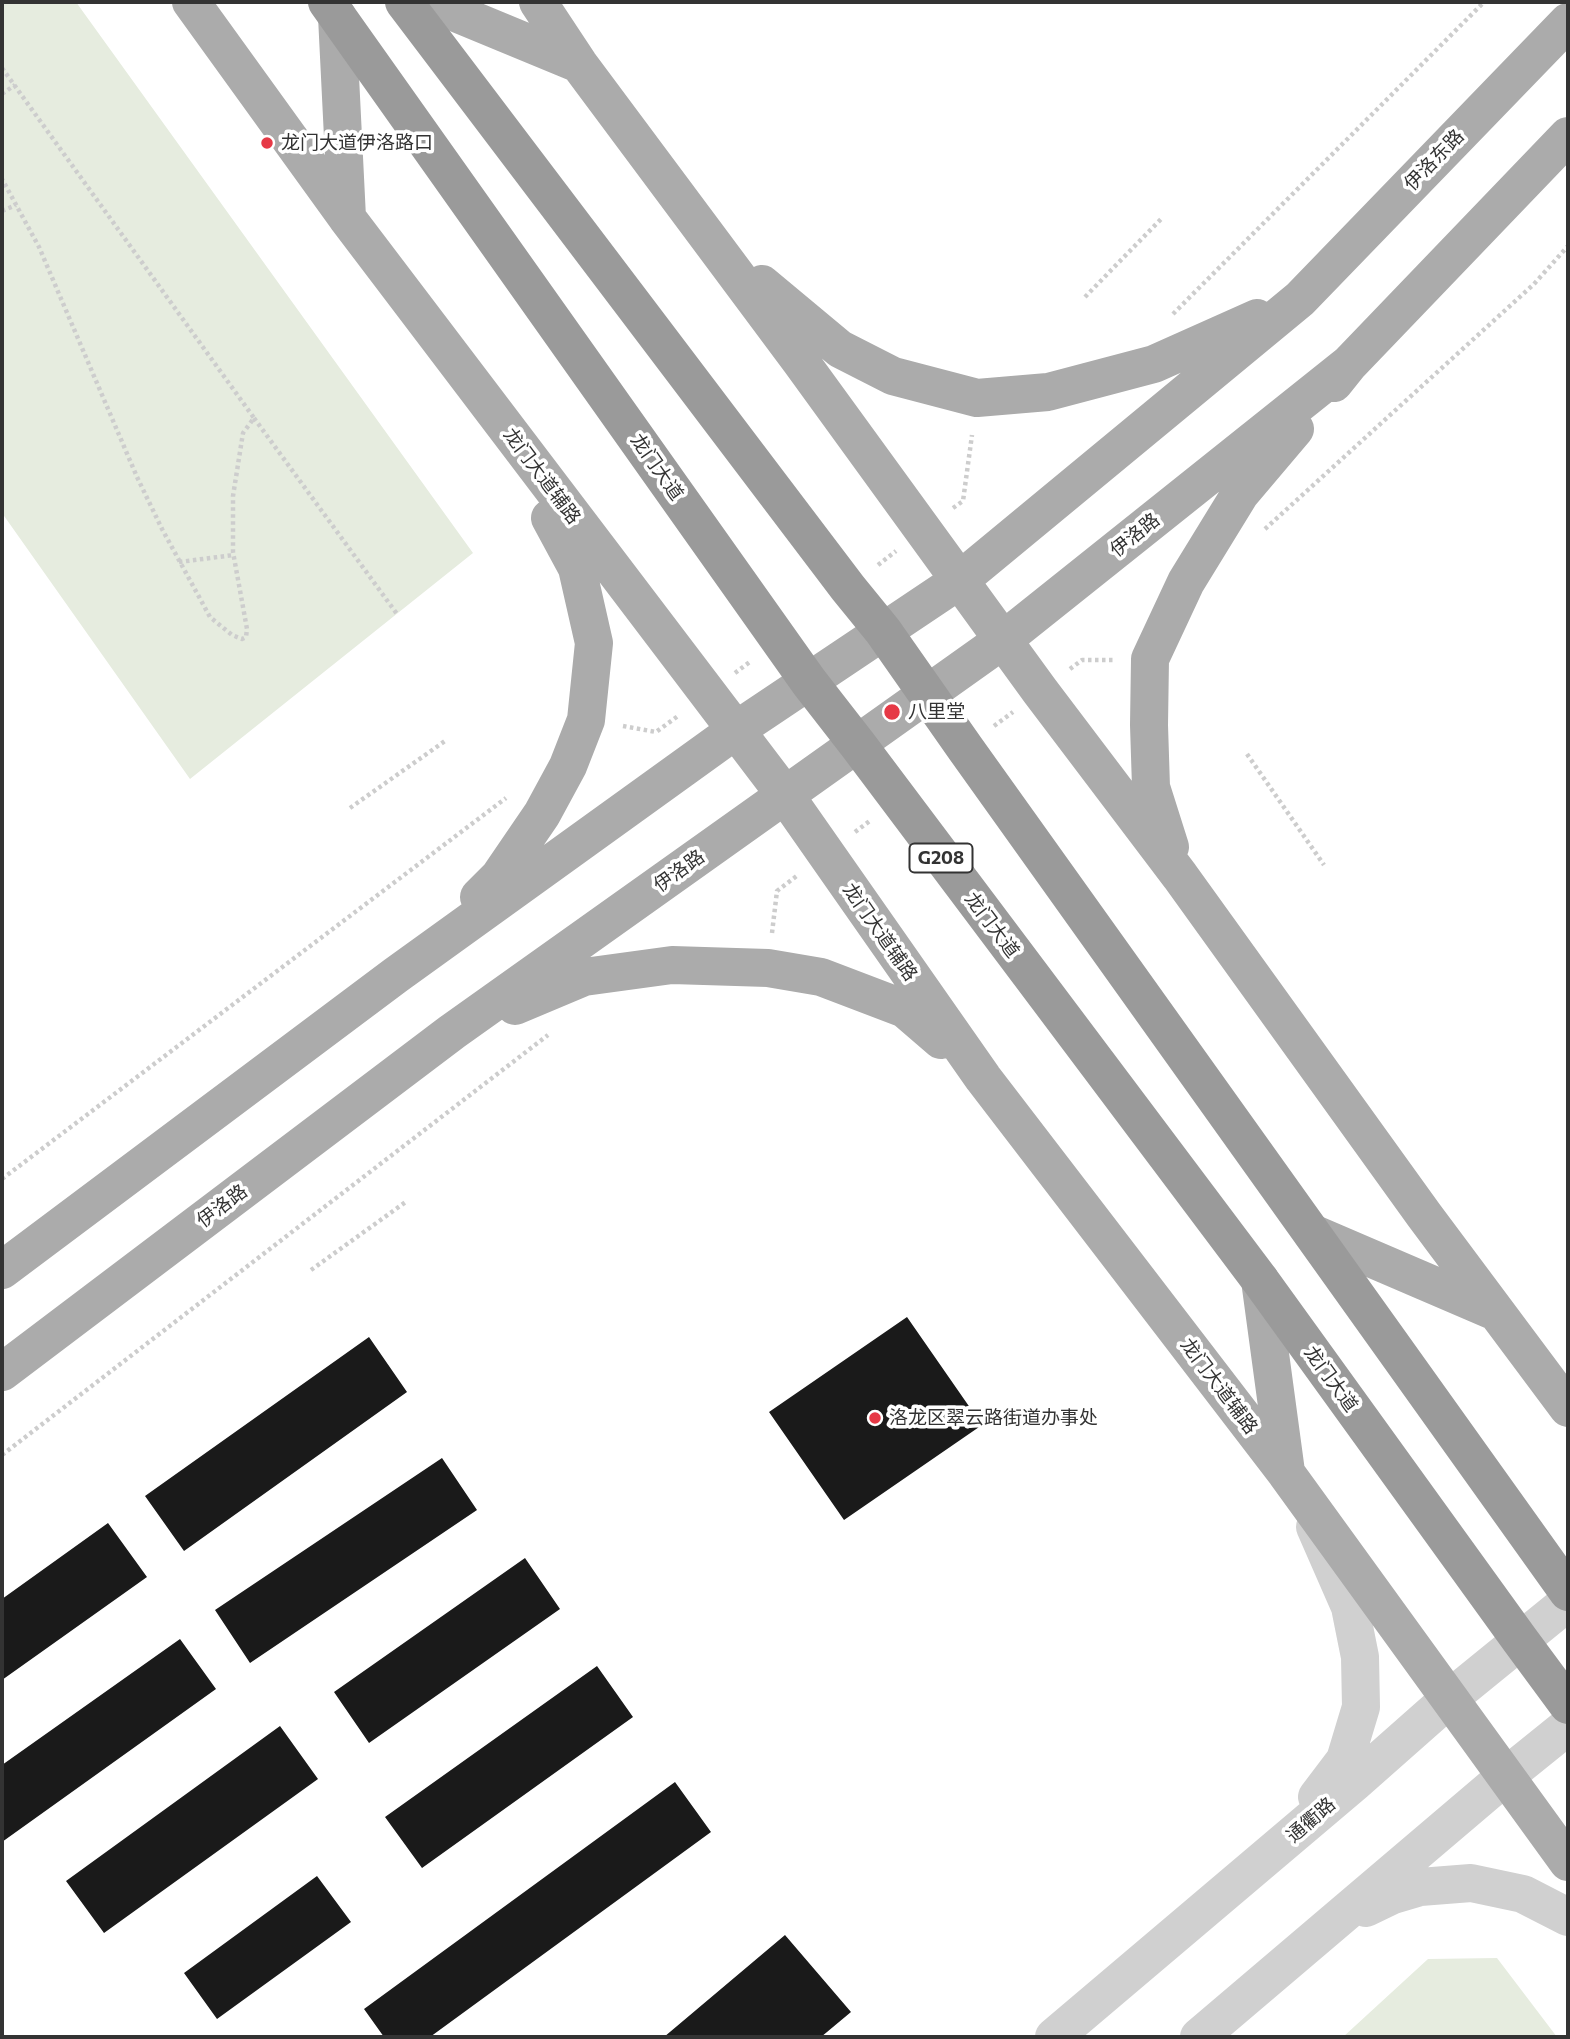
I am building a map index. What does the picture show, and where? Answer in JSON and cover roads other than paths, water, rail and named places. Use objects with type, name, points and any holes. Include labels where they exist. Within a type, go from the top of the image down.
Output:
[{"type":"highway","points":[[404,2],[883,631],[1568,1592]]},
{"type":"highway","name":"龙门大道","points":[[332,9],[809,682],[1260,1280],[1568,1705]]},
{"type":"main road","name":"龙门大道辅路","points":[[191,2],[347,218],[785,795],[983,1078],[1292,1482],[1568,1861]]},
{"type":"main road","points":[[429,2],[579,64]]},
{"type":"main road","points":[[538,2],[579,64],[1180,876],[1424,1215],[1568,1408]]},
{"type":"main road","points":[[332,9],[347,218]]},
{"type":"main road","name":"伊洛东路","points":[[1300,299],[1568,22]]},
{"type":"main road","points":[[1180,876],[1151,787],[1150,659],[1186,582],[1240,494],[1350,363],[1568,136]]},
{"type":"main road","points":[[714,244],[840,349],[894,376],[978,398],[1048,392],[1154,364],[1300,299]]},
{"type":"main road","points":[[2,1269],[396,975],[736,730],[960,580],[1300,299]]},
{"type":"main road","name":"伊洛路","points":[[2,1372],[452,1032],[1003,640],[1350,363]]},
{"type":"main road","points":[[396,975],[499,877],[542,814],[568,766],[586,720],[594,643],[577,568],[491,409]]},
{"type":"main road","points":[[452,1032],[584,977],[672,965],[768,968],[821,977],[905,1009],[983,1078]]},
{"type":"main road","points":[[1312,1233],[1498,1313]]},
{"type":"main road","points":[[1260,1280],[1292,1482]]},
{"type":"street","points":[[1275,1851],[1345,1760],[1361,1707],[1360,1657],[1350,1606],[1292,1482]]},
{"type":"street","name":"通衢路","points":[[1054,2037],[1275,1851],[1450,1698],[1568,1602]]},
{"type":"street","points":[[1199,2037],[1568,1726]]},
{"type":"street","points":[[1333,1924],[1393,1895],[1420,1887],[1471,1883],[1523,1894],[1568,1917]]},
{"type":"place","name":"龙门大道伊洛路口","points":[[267,143]]},
{"type":"place","name":"八里堂","points":[[892,712]]},
{"type":"place","name":"洛龙区翠云路街道办事处","points":[[875,1418]]}]
